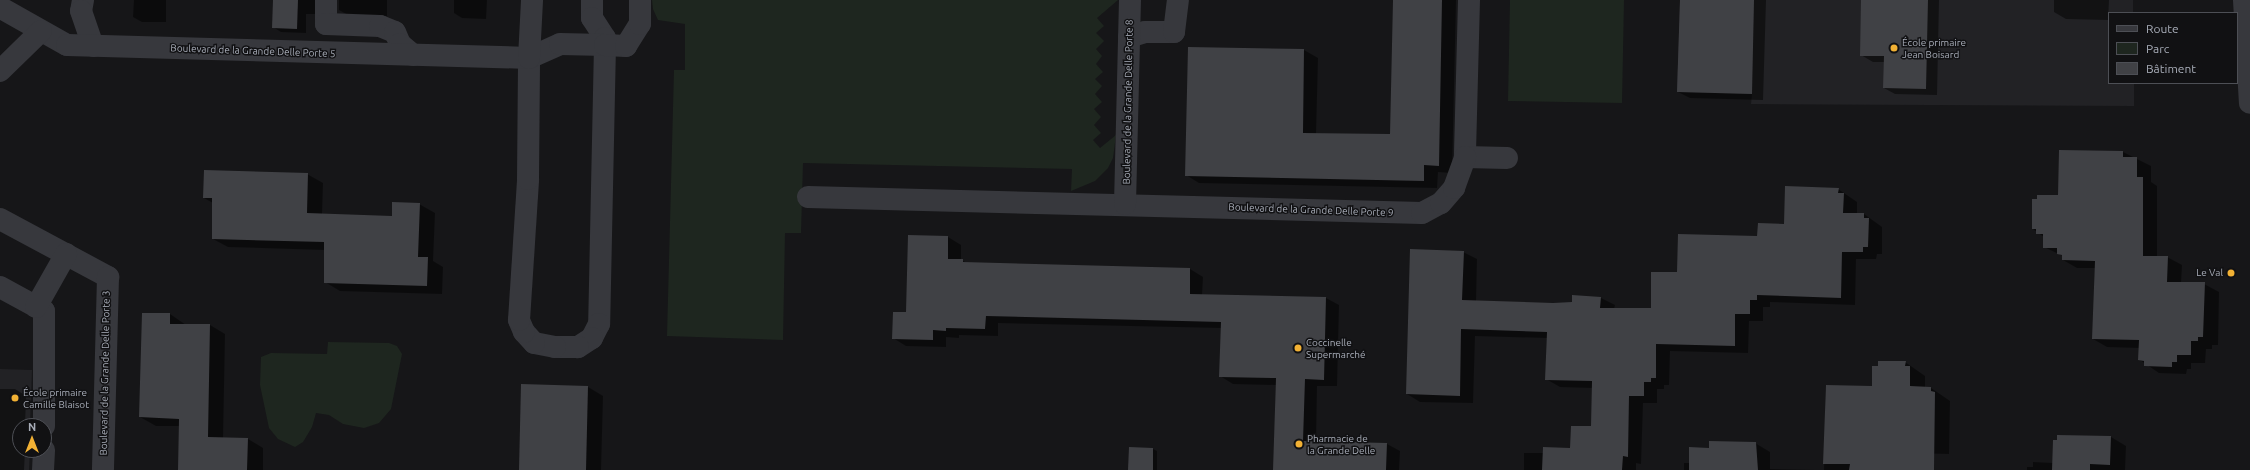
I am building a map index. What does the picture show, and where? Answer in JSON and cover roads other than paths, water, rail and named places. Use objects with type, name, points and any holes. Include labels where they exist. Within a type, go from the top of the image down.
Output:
[{"type":"street","points":[[83,0],[81,11],[93,46]]},
{"type":"street","points":[[326,0],[326,24],[380,26],[396,32],[400,44],[413,55]]},
{"type":"street","points":[[532,0],[528,180],[519,320],[524,332],[534,343],[578,347],[592,338],[599,324],[605,38],[592,18],[592,0]]},
{"type":"street","points":[[530,58],[560,44],[626,46],[640,24],[640,0]]},
{"type":"street","name":"Boulevard de la Grande Delle Porte 8","points":[[1126,204],[1130,0]]},
{"type":"street","points":[[1129,37],[1145,32],[1174,32],[1178,0]]},
{"type":"street","name":"Boulevard de la Grande Delle Porte 9","points":[[808,197],[1126,204],[1422,213],[1441,203],[1454,188],[1465,157],[1469,0]]},
{"type":"street","points":[[2244,0],[2250,103]]},
{"type":"street","name":"Boulevard de la Grande Delle Porte 5","points":[[5,7],[41,31],[68,45],[530,58]]},
{"type":"street","points":[[0,71],[41,31]]},
{"type":"street","points":[[1465,157],[1507,158]]},
{"type":"street","name":"Boulevard de la Grande Delle Porte 3","points":[[0,219],[108,276],[103,470]]},
{"type":"street","points":[[36,307],[66,254]]},
{"type":"street","points":[[0,287],[44,311],[44,418]]},
{"type":"street","points":[[44,458],[44,470]]},
{"type":"place","name":"École primaire Jean Boisard","points":[[1894,48]]},
{"type":"place","name":"Le Val","points":[[2231,273]]},
{"type":"place","name":"Coccinelle Supermarché","points":[[1298,348]]},
{"type":"place","name":"École primaire Camille Blaisot","points":[[15,398]]},
{"type":"place","name":"Pharmacie de la Grande Delle","points":[[1299,444]]}]
